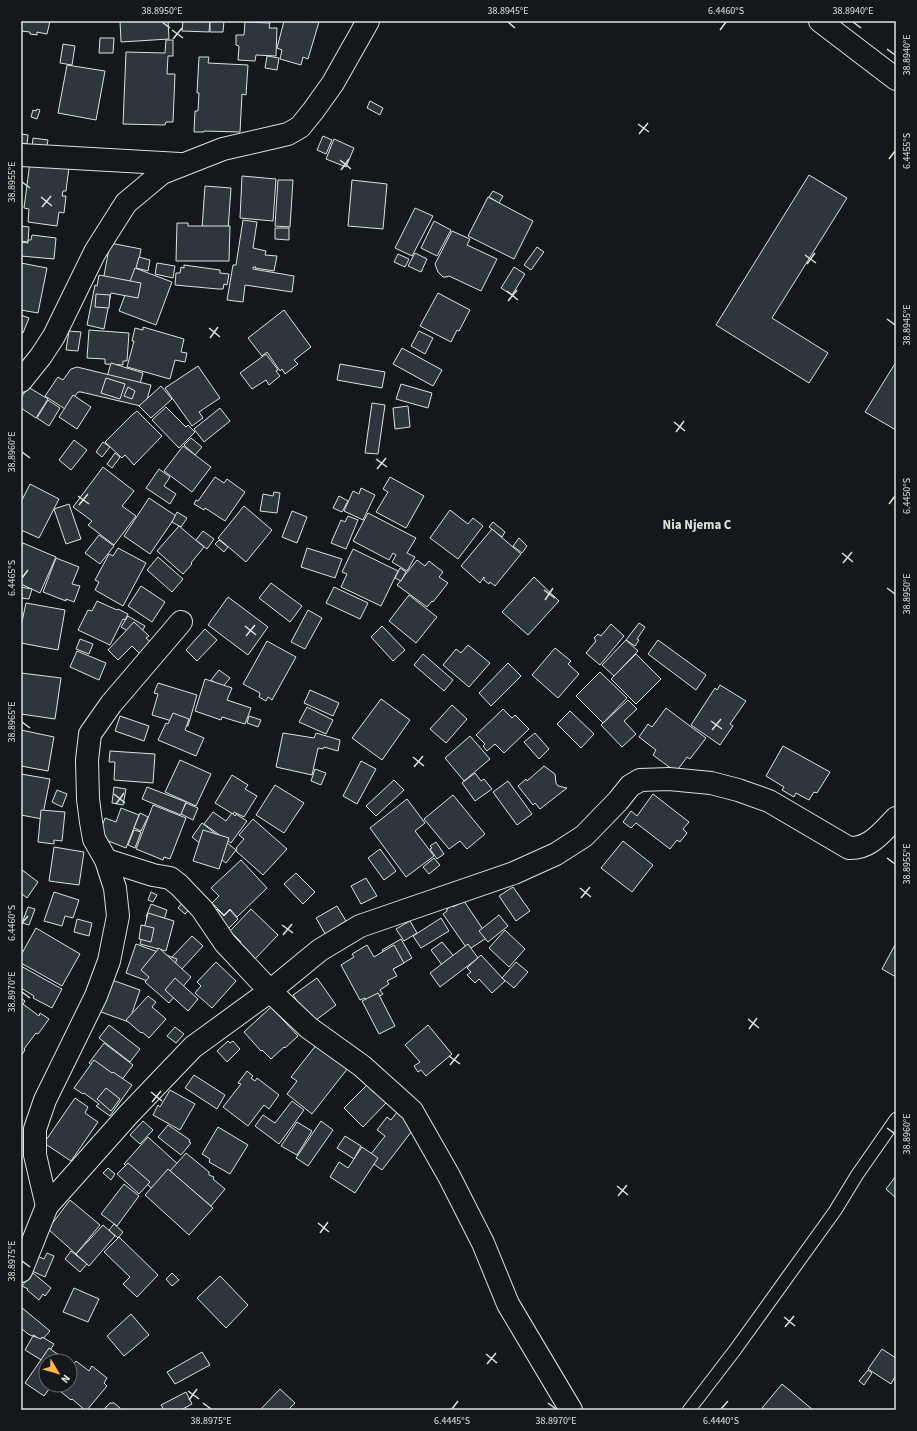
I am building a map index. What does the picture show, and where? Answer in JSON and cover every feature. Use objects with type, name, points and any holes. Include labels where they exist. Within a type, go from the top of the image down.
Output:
[{"type":"street","points":[[21,381],[41,356],[54,336],[95,252],[126,203],[162,173],[224,149],[288,134],[300,127],[333,83],[368,21]]},
{"type":"street","points":[[820,21],[896,79]]},
{"type":"street","points":[[21,155],[184,164]]},
{"type":"street","points":[[47,1206],[35,1155],[35,1129],[45,1100],[96,996],[109,961],[118,916],[115,888],[106,860],[94,839],[88,799],[87,760],[90,734],[111,704],[181,622]]},
{"type":"street","points":[[21,1271],[47,1206],[124,1120],[193,1047],[270,990],[320,950],[360,926],[514,873],[556,854],[584,836],[618,801],[630,786],[640,780],[669,778],[711,783],[738,790],[769,801],[849,848],[864,846],[875,839],[896,818]]},
{"type":"street","points":[[106,860],[153,875],[170,878],[179,885],[202,909],[225,943],[309,1028],[362,1066],[412,1111],[446,1169],[483,1243],[508,1304],[571,1410]]},
{"type":"lane","points":[[689,1410],[740,1344],[835,1211],[896,1120]]},
{"type":"building","points":[[21,21],[50,21],[47,34],[37,32],[37,35],[30,34],[30,32],[21,31]]},
{"type":"building","points":[[120,21],[168,21],[169,39],[121,42]]},
{"type":"building","points":[[183,21],[210,21],[209,32],[182,31]]},
{"type":"building","points":[[210,21],[224,21],[223,32],[210,32]]},
{"type":"building","points":[[284,21],[319,22],[308,59],[303,57],[301,65],[280,59],[282,50],[277,48]]},
{"type":"building","points":[[245,22],[270,23],[269,28],[277,28],[276,56],[256,55],[255,61],[238,60],[239,46],[236,45],[236,35],[244,35]]},
{"type":"building","points":[[100,38],[114,38],[113,53],[99,53]]},
{"type":"building","points":[[166,40],[173,40],[173,56],[168,56],[167,74],[175,74],[173,122],[166,122],[165,125],[123,124],[126,52],[165,53]]},
{"type":"building","points":[[63,44],[75,46],[72,65],[60,63]]},
{"type":"building","points":[[267,56],[279,58],[277,70],[265,68]]},
{"type":"building","points":[[199,57],[209,57],[208,63],[248,65],[246,95],[242,94],[240,132],[194,132],[195,111],[198,111],[199,93],[197,93]]},
{"type":"building","points":[[67,65],[105,71],[96,120],[58,113]]},
{"type":"building","points":[[370,101],[383,108],[380,115],[367,108]]},
{"type":"building","points":[[37,109],[40,110],[37,119],[31,117],[33,110],[36,111]]},
{"type":"building","points":[[21,134],[28,135],[27,144],[21,143]]},
{"type":"building","points":[[323,136],[332,140],[326,154],[317,150]]},
{"type":"building","points":[[33,138],[48,140],[46,150],[32,148]]},
{"type":"building","points":[[334,139],[354,148],[346,167],[326,159]]},
{"type":"building","points":[[30,162],[69,167],[66,191],[63,191],[62,196],[66,196],[64,213],[59,212],[57,226],[28,222],[29,209],[24,208]]},
{"type":"building","points":[[809,175],[847,198],[772,318],[828,353],[809,383],[716,325]]},
{"type":"building","points":[[242,176],[276,179],[273,221],[240,218]]},
{"type":"building","points":[[278,180],[293,180],[290,227],[275,226]]},
{"type":"building","points":[[352,180],[387,184],[383,229],[348,226]]},
{"type":"building","points":[[205,186],[231,188],[228,230],[202,228]]},
{"type":"building","points":[[493,191],[503,196],[499,203],[489,197]]},
{"type":"building","points":[[488,197],[533,221],[514,259],[468,236]]},
{"type":"building","points":[[415,208],[433,216],[412,256],[395,248]]},
{"type":"building","points":[[243,220],[257,222],[253,248],[266,251],[265,255],[277,256],[274,271],[255,268],[256,267],[253,267],[253,269],[294,276],[292,292],[245,285],[243,302],[227,300],[233,265],[236,265]]},
{"type":"building","points":[[434,221],[451,230],[437,256],[421,248]]},
{"type":"building","points":[[177,223],[188,223],[188,226],[230,226],[229,261],[176,261]]},
{"type":"building","points":[[21,226],[29,227],[28,242],[21,241]]},
{"type":"building","points":[[275,228],[289,228],[289,240],[275,239]]},
{"type":"building","points":[[452,231],[470,239],[467,245],[497,259],[481,291],[449,276],[443,277],[438,272],[435,264]]},
{"type":"building","points":[[32,235],[56,238],[54,259],[21,256],[21,242],[28,243],[28,240],[31,240]]},
{"type":"building","points":[[110,243],[141,249],[134,286],[103,281]]},
{"type":"building","points":[[537,247],[544,252],[531,270],[524,265]]},
{"type":"building","points":[[415,253],[427,259],[421,272],[408,266]]},
{"type":"building","points":[[398,254],[409,259],[405,267],[394,262]]},
{"type":"building","points":[[139,257],[150,260],[148,271],[136,268]]},
{"type":"building","points":[[21,263],[47,268],[38,313],[21,310]]},
{"type":"building","points":[[157,263],[175,266],[173,278],[155,274]]},
{"type":"building","points":[[184,265],[220,270],[220,273],[229,274],[227,285],[224,284],[223,289],[218,289],[175,285],[176,273],[180,273],[181,267],[184,268]]},
{"type":"building","points":[[514,267],[525,274],[512,295],[501,288]]},
{"type":"building","points":[[135,268],[172,282],[156,325],[119,311]]},
{"type":"building","points":[[99,275],[141,283],[138,298],[111,293],[104,329],[87,325],[95,285],[97,286]]},
{"type":"building","points":[[438,293],[470,310],[459,331],[457,330],[451,342],[420,326]]},
{"type":"building","points":[[96,294],[110,295],[109,308],[95,307]]},
{"type":"building","points":[[284,310],[311,347],[294,360],[298,364],[285,374],[282,369],[280,371],[267,352],[262,356],[248,338]]},
{"type":"building","points":[[21,315],[29,318],[23,333],[21,333]]},
{"type":"building","points":[[143,327],[184,339],[181,352],[187,353],[185,362],[175,360],[170,379],[127,367],[134,341],[132,341],[135,328],[143,330]]},
{"type":"building","points":[[89,330],[129,333],[127,361],[123,361],[123,365],[105,364],[105,359],[87,358]]},
{"type":"building","points":[[69,331],[81,332],[78,351],[66,350]]},
{"type":"building","points":[[419,331],[433,338],[425,354],[411,346]]},
{"type":"building","points":[[402,348],[442,370],[433,386],[393,364]]},
{"type":"building","points":[[266,354],[278,370],[276,371],[280,376],[269,385],[266,380],[252,389],[240,373]]},
{"type":"building","points":[[896,362],[896,430],[865,412]]},
{"type":"building","points":[[111,363],[143,373],[139,387],[107,377]]},
{"type":"building","points":[[340,364],[385,372],[382,388],[337,380]]},
{"type":"building","points":[[198,366],[220,398],[199,412],[203,418],[192,426],[165,388]]},
{"type":"building","points":[[77,367],[151,385],[145,407],[78,392],[65,409],[45,396],[58,377],[63,380],[71,369]]},
{"type":"building","points":[[106,378],[125,384],[120,399],[101,393]]},
{"type":"building","points":[[401,384],[432,393],[428,408],[396,399]]},
{"type":"building","points":[[161,386],[172,399],[151,418],[139,406]]},
{"type":"building","points":[[28,387],[48,399],[36,418],[21,408],[21,398]]},
{"type":"building","points":[[128,387],[135,391],[132,399],[124,396]]},
{"type":"building","points":[[73,395],[91,407],[77,429],[59,417]]},
{"type":"building","points":[[48,400],[60,408],[49,426],[37,418]]},
{"type":"building","points":[[372,403],[385,405],[378,454],[365,453]]},
{"type":"building","points":[[408,406],[410,427],[395,429],[393,408]]},
{"type":"building","points":[[166,407],[186,427],[188,425],[195,432],[179,448],[152,420]]},
{"type":"building","points":[[220,408],[230,421],[204,442],[194,429]]},
{"type":"building","points":[[137,411],[162,436],[134,465],[125,455],[122,458],[105,442]]},
{"type":"building","points":[[191,438],[202,447],[195,455],[184,445]]},
{"type":"building","points":[[74,440],[87,450],[71,470],[59,460]]},
{"type":"building","points":[[103,442],[110,447],[102,457],[96,452]]},
{"type":"building","points":[[183,446],[211,467],[192,492],[164,471]]},
{"type":"building","points":[[115,453],[120,457],[112,468],[107,464]]},
{"type":"building","points":[[103,467],[134,491],[122,506],[136,516],[114,545],[88,525],[92,521],[73,507]]},
{"type":"building","points":[[159,469],[170,477],[164,486],[176,494],[170,504],[146,488]]},
{"type":"building","points":[[215,477],[224,483],[227,479],[245,492],[225,521],[205,508],[204,510],[194,504],[196,500],[198,501]]},
{"type":"building","points":[[390,477],[424,496],[406,528],[376,512],[388,492],[383,489]]},
{"type":"building","points":[[30,484],[59,499],[39,538],[21,530],[21,502]]},
{"type":"building","points":[[361,488],[375,495],[363,520],[344,511],[353,491],[359,494]]},
{"type":"building","points":[[274,492],[280,493],[277,513],[260,511],[263,494],[273,496]]},
{"type":"building","points":[[339,496],[348,501],[342,512],[333,508]]},
{"type":"building","points":[[149,498],[176,516],[150,554],[124,536]]},
{"type":"building","points":[[69,504],[81,539],[66,544],[54,509]]},
{"type":"building","points":[[244,506],[272,530],[246,562],[218,538]]},
{"type":"building","points":[[450,510],[468,524],[473,518],[483,526],[458,559],[430,538]]},
{"type":"building","points":[[292,511],[307,517],[297,543],[282,537]]},
{"type":"building","points":[[177,512],[187,518],[181,527],[172,522]]},
{"type":"building","points":[[368,513],[416,538],[407,553],[415,557],[407,571],[392,562],[396,555],[393,553],[389,560],[353,541]]},
{"type":"building","points":[[348,516],[358,520],[346,549],[331,543],[341,520],[345,522]]},
{"type":"building","points":[[493,522],[505,532],[502,537],[489,527]]},
{"type":"building","points":[[179,526],[204,547],[183,574],[157,551]]},
{"type":"building","points":[[492,529],[521,554],[495,586],[484,580],[484,577],[480,583],[461,566]]},
{"type":"building","points":[[203,531],[214,539],[207,549],[196,540]]},
{"type":"building","points":[[99,535],[114,546],[100,564],[85,553]]},
{"type":"building","points":[[519,538],[527,546],[522,553],[513,546]]},
{"type":"building","points":[[219,540],[228,547],[224,552],[215,544]]},
{"type":"building","points":[[23,543],[56,557],[40,593],[21,584],[21,549]]},
{"type":"building","points":[[118,548],[146,563],[123,606],[95,590],[99,582],[95,580],[109,554],[113,556]]},
{"type":"building","points":[[307,548],[342,559],[335,578],[301,567]]},
{"type":"building","points":[[353,549],[398,571],[381,606],[341,587],[347,574],[342,572]]},
{"type":"building","points":[[158,557],[183,579],[172,592],[147,570]]},
{"type":"building","points":[[56,558],[79,567],[72,584],[80,586],[74,602],[66,599],[66,601],[43,592]]},
{"type":"building","points":[[417,560],[425,566],[429,561],[443,572],[439,577],[448,583],[433,602],[432,601],[427,607],[397,585]]},
{"type":"building","points":[[400,568],[406,572],[401,581],[395,578]]},
{"type":"building","points":[[534,577],[559,601],[528,635],[502,612]]},
{"type":"building","points":[[271,583],[302,606],[290,622],[259,598]]},
{"type":"building","points":[[141,586],[165,602],[152,622],[128,606]]},
{"type":"building","points":[[21,587],[32,589],[29,599],[21,598]]},
{"type":"building","points":[[334,587],[368,603],[360,619],[326,603]]},
{"type":"building","points":[[409,595],[437,617],[416,643],[389,621]]},
{"type":"building","points":[[228,597],[268,627],[248,655],[208,625]]},
{"type":"building","points":[[97,601],[128,614],[125,620],[123,619],[110,645],[78,630],[88,610],[92,611]]},
{"type":"building","points":[[26,603],[65,610],[58,650],[21,643],[21,626]]},
{"type":"building","points":[[308,610],[322,618],[305,649],[291,642]]},
{"type":"building","points":[[128,616],[145,626],[140,635],[138,634],[140,632],[134,628],[131,633],[121,627]]},
{"type":"building","points":[[134,622],[149,636],[146,638],[155,646],[144,658],[132,646],[118,660],[108,650]]},
{"type":"building","points":[[639,623],[645,627],[637,639],[639,640],[635,646],[626,640]]},
{"type":"building","points":[[611,624],[624,636],[600,665],[586,653],[596,641],[594,638],[598,634],[601,636]]},
{"type":"building","points":[[382,626],[405,650],[393,661],[371,637]]},
{"type":"building","points":[[205,629],[217,640],[197,661],[186,650]]},
{"type":"building","points":[[80,639],[93,644],[89,654],[76,649]]},
{"type":"building","points":[[626,640],[638,651],[614,676],[602,665]]},
{"type":"building","points":[[658,640],[706,675],[696,690],[648,654]]},
{"type":"building","points":[[267,641],[296,657],[272,700],[268,697],[266,701],[259,697],[260,693],[243,684]]},
{"type":"building","points":[[468,645],[490,663],[469,687],[443,665],[456,649],[461,653]]},
{"type":"building","points":[[555,648],[571,661],[568,664],[579,674],[558,698],[532,675]]},
{"type":"building","points":[[77,651],[106,663],[99,680],[70,667]]},
{"type":"building","points":[[423,654],[453,680],[444,691],[414,665]]},
{"type":"building","points":[[636,654],[661,679],[636,704],[611,679]]},
{"type":"building","points":[[508,663],[521,676],[491,706],[479,693]]},
{"type":"building","points":[[219,670],[230,678],[222,688],[211,680]]},
{"type":"building","points":[[600,672],[627,698],[603,723],[576,696]]},
{"type":"building","points":[[21,673],[61,678],[55,719],[21,714]]},
{"type":"building","points":[[205,679],[232,688],[227,700],[251,708],[245,724],[222,717],[221,720],[195,711]]},
{"type":"building","points":[[158,683],[197,695],[188,726],[152,715],[158,694],[154,693]]},
{"type":"building","points":[[720,685],[746,701],[730,724],[733,726],[720,745],[691,725],[715,688],[717,690]]},
{"type":"building","points":[[310,690],[339,703],[333,716],[304,703]]},
{"type":"building","points":[[381,699],[410,720],[382,760],[352,738]]},
{"type":"building","points":[[628,700],[637,709],[624,721],[636,734],[622,747],[601,725]]},
{"type":"building","points":[[452,705],[467,719],[446,743],[430,729]]},
{"type":"building","points":[[307,707],[333,720],[326,734],[299,722]]},
{"type":"building","points":[[666,708],[706,738],[690,759],[687,757],[676,772],[653,755],[656,750],[639,737],[648,724],[652,727]]},
{"type":"building","points":[[503,709],[512,718],[515,715],[529,729],[504,753],[495,744],[487,751],[483,746],[485,744],[476,735]]},
{"type":"building","points":[[570,711],[594,734],[581,748],[557,724]]},
{"type":"building","points":[[173,713],[189,719],[185,730],[204,738],[196,756],[158,740],[166,723],[168,724]]},
{"type":"building","points":[[120,716],[149,726],[144,741],[115,731]]},
{"type":"building","points":[[249,716],[261,720],[258,727],[247,723]]},
{"type":"building","points":[[21,730],[54,737],[48,771],[21,766]]},
{"type":"building","points":[[283,733],[314,738],[316,733],[340,740],[338,751],[324,747],[323,749],[318,748],[312,775],[276,767]]},
{"type":"building","points":[[535,733],[549,749],[539,759],[524,742]]},
{"type":"building","points":[[470,736],[490,759],[464,781],[445,758]]},
{"type":"building","points":[[783,746],[830,772],[817,793],[814,792],[809,800],[796,793],[794,797],[782,790],[784,787],[766,776]]},
{"type":"building","points":[[110,751],[155,754],[153,783],[114,780],[115,762],[109,762]]},
{"type":"building","points":[[180,760],[211,774],[196,806],[165,792]]},
{"type":"building","points":[[361,761],[376,769],[357,804],[343,796]]},
{"type":"building","points":[[544,766],[555,774],[556,783],[558,786],[567,788],[540,809],[535,803],[533,805],[518,786],[526,779],[527,781]]},
{"type":"building","points":[[315,769],[326,773],[321,785],[311,781]]},
{"type":"building","points":[[475,773],[481,781],[484,779],[492,789],[475,801],[462,783]]},
{"type":"building","points":[[21,774],[50,779],[42,819],[21,815]]},
{"type":"building","points":[[232,775],[248,785],[245,789],[257,796],[244,817],[234,812],[233,814],[215,803]]},
{"type":"building","points":[[394,780],[404,790],[376,816],[366,806]]},
{"type":"building","points":[[508,781],[532,814],[517,825],[493,792]]},
{"type":"building","points":[[275,785],[304,803],[284,833],[256,815]]},
{"type":"building","points":[[114,787],[126,789],[123,805],[112,803]]},
{"type":"building","points":[[147,787],[186,802],[181,815],[142,799]]},
{"type":"building","points":[[57,790],[67,794],[62,807],[52,802]]},
{"type":"building","points":[[653,794],[689,822],[683,829],[687,833],[680,842],[677,840],[670,849],[636,823],[631,828],[623,822],[631,811],[637,816]]},
{"type":"building","points":[[453,795],[485,834],[467,849],[460,841],[449,849],[424,819]]},
{"type":"building","points":[[407,799],[425,823],[415,831],[434,856],[406,877],[370,828]]},
{"type":"building","points":[[186,803],[198,808],[193,820],[181,814]]},
{"type":"building","points":[[153,805],[186,818],[170,859],[164,857],[163,860],[136,849]]},
{"type":"building","points":[[121,808],[139,815],[126,848],[98,838],[105,818],[116,822]]},
{"type":"building","points":[[41,810],[65,812],[62,841],[54,840],[54,844],[38,842]]},
{"type":"building","points":[[213,812],[226,821],[232,813],[235,816],[236,814],[247,821],[231,843],[204,824]]},
{"type":"building","points":[[140,813],[148,817],[141,831],[134,828]]},
{"type":"building","points":[[253,819],[287,849],[263,875],[236,851],[236,848],[244,839],[239,835]]},
{"type":"building","points":[[202,823],[236,850],[226,863],[218,857],[211,866],[197,854],[199,851],[197,850],[202,845],[192,837]]},
{"type":"building","points":[[134,830],[141,832],[135,848],[128,845]]},
{"type":"building","points":[[203,830],[229,838],[219,869],[193,861]]},
{"type":"building","points":[[623,841],[653,865],[632,892],[601,868]]},
{"type":"building","points":[[436,842],[444,854],[437,859],[430,849],[432,848],[430,846]]},
{"type":"building","points":[[54,847],[84,852],[79,885],[49,881]]},
{"type":"building","points":[[380,849],[396,871],[384,880],[368,858]]},
{"type":"building","points":[[434,858],[440,865],[429,874],[423,867]]},
{"type":"building","points":[[241,860],[267,888],[237,917],[230,909],[224,915],[212,903],[219,896],[211,888]]},
{"type":"building","points":[[21,869],[38,882],[27,898],[21,893]]},
{"type":"building","points":[[296,873],[315,892],[303,904],[284,884]]},
{"type":"building","points":[[366,878],[377,896],[361,904],[351,886]]},
{"type":"building","points":[[513,887],[530,911],[516,921],[499,896]]},
{"type":"building","points":[[54,892],[79,900],[73,918],[65,916],[62,926],[44,921]]},
{"type":"building","points":[[151,892],[157,895],[153,902],[148,900]]},
{"type":"building","points":[[185,900],[192,907],[185,914],[178,908]]},
{"type":"building","points":[[464,901],[488,937],[468,950],[443,914],[452,905],[453,907]]},
{"type":"building","points":[[151,904],[167,910],[163,923],[146,917]]},
{"type":"building","points":[[337,906],[346,921],[339,925],[342,929],[327,937],[316,918]]},
{"type":"building","points":[[28,907],[35,909],[29,925],[22,923]]},
{"type":"building","points":[[217,909],[224,916],[230,910],[238,919],[227,930],[212,914]]},
{"type":"building","points":[[251,909],[278,935],[254,960],[238,945],[241,942],[230,931]]},
{"type":"building","points":[[148,913],[174,921],[166,951],[140,944]]},
{"type":"building","points":[[499,915],[508,926],[488,942],[479,931]]},
{"type":"building","points":[[441,918],[449,931],[421,948],[413,936]]},
{"type":"building","points":[[77,919],[92,923],[89,936],[74,932]]},
{"type":"building","points":[[410,921],[417,933],[404,941],[396,929]]},
{"type":"building","points":[[141,925],[154,928],[151,942],[139,939]]},
{"type":"building","points":[[36,928],[80,954],[62,986],[21,963],[21,955]]},
{"type":"building","points":[[505,930],[525,949],[509,967],[489,948]]},
{"type":"building","points":[[192,936],[203,946],[181,970],[170,959]]},
{"type":"building","points":[[401,939],[412,958],[393,969],[382,950]]},
{"type":"building","points":[[442,942],[457,960],[445,969],[431,950]]},
{"type":"building","points":[[896,943],[896,977],[882,969]]},
{"type":"building","points":[[136,944],[177,959],[166,988],[126,973]]},
{"type":"building","points":[[468,944],[478,958],[440,987],[430,973]]},
{"type":"building","points":[[367,945],[374,957],[394,945],[404,963],[393,969],[397,976],[387,981],[389,984],[380,990],[383,994],[368,1003],[365,998],[360,1000],[341,965],[354,957],[352,954]]},
{"type":"building","points":[[159,948],[191,977],[169,1003],[145,982],[149,977],[141,970]]},
{"type":"building","points":[[481,955],[505,981],[492,993],[479,979],[475,983],[467,975],[471,972],[467,968]]},
{"type":"building","points":[[216,962],[236,981],[212,1008],[195,993],[201,986],[197,982]]},
{"type":"building","points":[[516,962],[528,972],[514,988],[502,978]]},
{"type":"building","points":[[21,966],[62,989],[52,1008],[33,998],[34,996],[21,988]]},
{"type":"building","points":[[175,978],[198,999],[188,1011],[165,990]]},
{"type":"building","points":[[317,978],[336,1005],[312,1023],[293,995]]},
{"type":"building","points":[[112,980],[140,990],[129,1022],[101,1012]]},
{"type":"building","points":[[378,993],[395,1026],[379,1034],[362,1001]]},
{"type":"building","points":[[148,996],[156,1002],[152,1007],[166,1019],[149,1038],[126,1020]]},
{"type":"building","points":[[21,998],[25,1001],[23,1004],[39,1016],[40,1013],[49,1019],[38,1034],[36,1033],[24,1049],[25,1050],[21,1056]]},
{"type":"building","points":[[271,1007],[298,1036],[271,1059],[262,1050],[261,1051],[244,1032]]},
{"type":"building","points":[[109,1025],[140,1049],[130,1062],[99,1038]]},
{"type":"building","points":[[428,1025],[452,1054],[426,1076],[421,1070],[418,1072],[414,1066],[420,1062],[405,1045]]},
{"type":"building","points":[[175,1027],[184,1034],[176,1043],[167,1036]]},
{"type":"building","points":[[228,1041],[230,1043],[233,1041],[240,1049],[227,1062],[217,1051]]},
{"type":"building","points":[[104,1043],[133,1065],[118,1085],[89,1063]]},
{"type":"building","points":[[317,1044],[330,1053],[328,1055],[333,1059],[335,1057],[348,1068],[312,1114],[287,1094],[297,1081],[291,1077]]},
{"type":"building","points":[[94,1060],[132,1085],[110,1116],[96,1106],[99,1104],[74,1088]]},
{"type":"building","points":[[247,1071],[253,1076],[251,1078],[255,1081],[257,1078],[279,1095],[269,1109],[264,1105],[248,1126],[223,1107],[241,1084],[238,1083]]},
{"type":"building","points":[[194,1075],[225,1095],[217,1109],[185,1088]]},
{"type":"building","points":[[368,1084],[386,1103],[363,1127],[344,1108]]},
{"type":"building","points":[[106,1088],[120,1099],[111,1111],[97,1099]]},
{"type":"building","points":[[170,1090],[195,1104],[180,1130],[153,1115],[158,1105],[160,1107]]},
{"type":"building","points":[[75,1098],[88,1107],[85,1113],[98,1122],[71,1161],[44,1143]]},
{"type":"building","points":[[292,1101],[304,1110],[279,1144],[255,1126],[263,1115],[275,1123]]},
{"type":"building","points":[[397,1112],[415,1127],[382,1170],[367,1159],[385,1136],[377,1130],[387,1117],[391,1120]]},
{"type":"building","points":[[143,1121],[153,1130],[140,1144],[130,1135]]},
{"type":"building","points":[[321,1121],[333,1130],[308,1166],[296,1158]]},
{"type":"building","points":[[297,1122],[312,1131],[297,1155],[281,1146]]},
{"type":"building","points":[[168,1125],[190,1140],[189,1142],[191,1143],[181,1155],[158,1137]]},
{"type":"building","points":[[218,1127],[248,1145],[230,1174],[209,1162],[210,1159],[202,1154]]},
{"type":"building","points":[[345,1136],[361,1146],[354,1159],[337,1148]]},
{"type":"building","points":[[148,1137],[181,1167],[157,1193],[124,1164]]},
{"type":"building","points":[[362,1147],[378,1158],[355,1193],[330,1177],[339,1162],[348,1168]]},
{"type":"building","points":[[186,1153],[209,1172],[209,1175],[214,1177],[213,1179],[225,1189],[211,1206],[170,1171]]},
{"type":"building","points":[[128,1163],[150,1182],[139,1194],[117,1174]]},
{"type":"building","points":[[108,1168],[115,1174],[111,1180],[103,1173]]},
{"type":"building","points":[[168,1169],[213,1208],[189,1235],[145,1195]]},
{"type":"building","points":[[896,1176],[896,1198],[886,1189]]},
{"type":"building","points":[[124,1184],[139,1196],[117,1226],[101,1214]]},
{"type":"building","points":[[70,1200],[100,1225],[76,1254],[48,1229]]},
{"type":"building","points":[[114,1224],[123,1232],[118,1238],[109,1230]]},
{"type":"building","points":[[103,1225],[115,1236],[89,1266],[76,1254]]},
{"type":"building","points":[[119,1237],[158,1275],[137,1297],[123,1284],[130,1277],[104,1252]]},
{"type":"building","points":[[71,1251],[87,1264],[80,1272],[65,1259]]},
{"type":"building","points":[[47,1253],[54,1256],[45,1277],[30,1270],[37,1256],[44,1259]]},
{"type":"building","points":[[33,1273],[51,1288],[45,1296],[43,1294],[39,1300],[27,1290],[28,1289],[22,1286]]},
{"type":"building","points":[[172,1273],[179,1280],[172,1286],[166,1279]]},
{"type":"building","points":[[220,1276],[248,1305],[226,1328],[197,1298]]},
{"type":"building","points":[[74,1288],[99,1299],[88,1322],[63,1312]]},
{"type":"building","points":[[21,1307],[50,1331],[41,1341],[34,1335],[32,1336],[28,1334],[21,1328]]},
{"type":"building","points":[[131,1314],[149,1335],[124,1356],[107,1336]]},
{"type":"building","points":[[33,1336],[41,1339],[42,1337],[54,1344],[48,1353],[38,1353],[38,1358],[25,1350]]},
{"type":"building","points":[[49,1348],[56,1353],[46,1353]]},
{"type":"building","points":[[882,1349],[896,1358],[896,1375],[891,1384],[868,1369]]},
{"type":"building","points":[[202,1352],[210,1365],[175,1384],[167,1372]]},
{"type":"building","points":[[78,1363],[89,1371],[92,1366],[107,1378],[104,1383],[107,1386],[87,1410],[72,1399],[71,1400],[62,1393],[78,1393]]},
{"type":"building","points":[[38,1364],[38,1392],[25,1383]]},
{"type":"building","points":[[868,1370],[872,1373],[864,1385],[859,1381]]},
{"type":"building","points":[[782,1384],[813,1410],[765,1410],[762,1408]]},
{"type":"building","points":[[280,1389],[295,1403],[288,1410],[260,1410]]},
{"type":"building","points":[[186,1392],[192,1404],[181,1410],[164,1410],[161,1405]]},
{"type":"building","points":[[110,1403],[114,1403],[120,1408],[120,1410],[103,1410]]},
{"type":"district","name":"Nia Njema C","points":[[697,524]]}]
